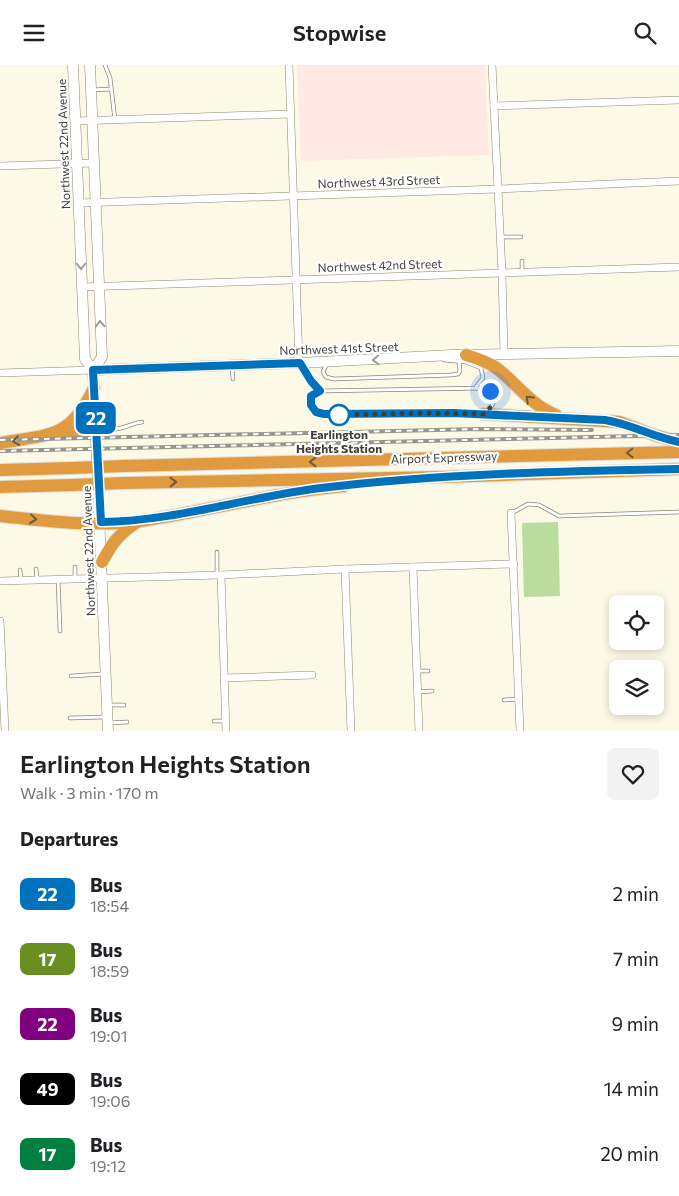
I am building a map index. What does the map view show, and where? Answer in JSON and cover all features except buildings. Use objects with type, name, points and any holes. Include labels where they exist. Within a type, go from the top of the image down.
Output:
[{"type":"highway","points":[[462,358],[493,366],[542,410],[573,419]]},
{"type":"highway","points":[[50,435],[70,425],[76,419],[85,408],[94,388]]},
{"type":"highway","points":[[483,414],[620,422],[679,442]]},
{"type":"highway","points":[[0,443],[96,429]]},
{"type":"highway","name":"Airport Expressway","points":[[0,470],[679,451]]},
{"type":"highway","name":"Airport Expressway","points":[[0,487],[444,477],[679,469]]},
{"type":"highway","points":[[0,515],[85,524],[139,521],[320,488],[444,477]]},
{"type":"highway","points":[[102,562],[114,541],[124,531],[139,521]]},
{"type":"main road","name":"Northwest 22nd Avenue","points":[[74,65],[81,287],[85,359],[93,370],[101,522],[108,724]]},
{"type":"main road","name":"Northwest 22nd Avenue","points":[[90,65],[102,357],[93,370]]},
{"type":"main road","name":"Northwest 41st Street","points":[[93,370],[462,358],[504,354],[679,351]]},
{"type":"street","points":[[289,65],[300,363]]},
{"type":"street","points":[[492,65],[501,237],[504,354]]},
{"type":"street","points":[[494,107],[679,100]]},
{"type":"street","points":[[76,121],[290,114]]},
{"type":"street","points":[[0,166],[94,163]]},
{"type":"street","name":"Northwest 43rd Street","points":[[79,203],[679,181]]},
{"type":"street","name":"Northwest 42nd Street","points":[[81,287],[679,267]]},
{"type":"street","name":"Northwest 41st Street","points":[[0,373],[93,370]]},
{"type":"street","points":[[511,513],[520,731]]},
{"type":"street","points":[[0,581],[514,564]]},
{"type":"street","points":[[413,567],[419,731]]},
{"type":"street","points":[[345,569],[351,731]]},
{"type":"street","points":[[219,575],[226,731]]},
{"type":"street","points":[[0,621],[5,731]]},
{"type":"street","points":[[224,677],[312,675]]},
{"type":"lane","points":[[105,65],[110,78],[115,120]]},
{"type":"lane","points":[[91,90],[111,89]]},
{"type":"lane","points":[[501,237],[521,237]]},
{"type":"lane","points":[[522,261],[522,272]]},
{"type":"lane","points":[[328,362],[323,372],[326,377],[334,379],[451,375],[460,371],[462,358],[483,370],[482,381],[476,388]]},
{"type":"lane","points":[[300,363],[311,381],[320,391]]},
{"type":"lane","points":[[232,365],[233,379]]},
{"type":"lane","points":[[476,388],[487,389],[493,397],[491,407],[483,414],[324,414],[312,409],[310,402],[311,396],[320,391],[476,388]]},
{"type":"lane","points":[[96,429],[115,429],[132,423],[142,423]]},
{"type":"lane","points":[[511,513],[528,504],[538,505],[559,516],[679,512]]},
{"type":"lane","points":[[217,552],[219,575]]},
{"type":"lane","points":[[75,567],[76,578]]},
{"type":"lane","points":[[36,569],[37,579]]},
{"type":"lane","points":[[20,570],[21,580]]},
{"type":"lane","points":[[58,579],[60,631]]},
{"type":"lane","points":[[416,671],[428,671]]},
{"type":"lane","points":[[71,676],[106,674]]},
{"type":"lane","points":[[417,692],[432,691]]},
{"type":"lane","points":[[504,700],[519,699]]},
{"type":"lane","points":[[107,705],[124,705]]},
{"type":"lane","points":[[70,718],[108,724],[128,722]]},
{"type":"lane","points":[[214,721],[225,721]]},
{"type":"shaded area","points":[[297,65],[485,65],[489,155],[301,161]]},
{"type":"green space","points":[[558,522],[560,596],[524,597],[522,523]]},
{"type":"railway","points":[[0,440],[479,429],[592,430]]},
{"type":"railway","points":[[0,451],[679,435]]},
{"type":"bus line","name":"22","points":[[679,442],[620,422],[605,420],[453,413],[324,414],[312,409],[311,396],[320,391],[315,387],[300,363],[93,370],[101,522],[139,521],[284,493],[320,488],[444,477],[679,469]]},
{"type":"place","name":"Earlington Heights Station","points":[[339,415]]},
{"type":"route","points":[[339,415],[483,414],[488,411],[493,403],[490,391]]}]
